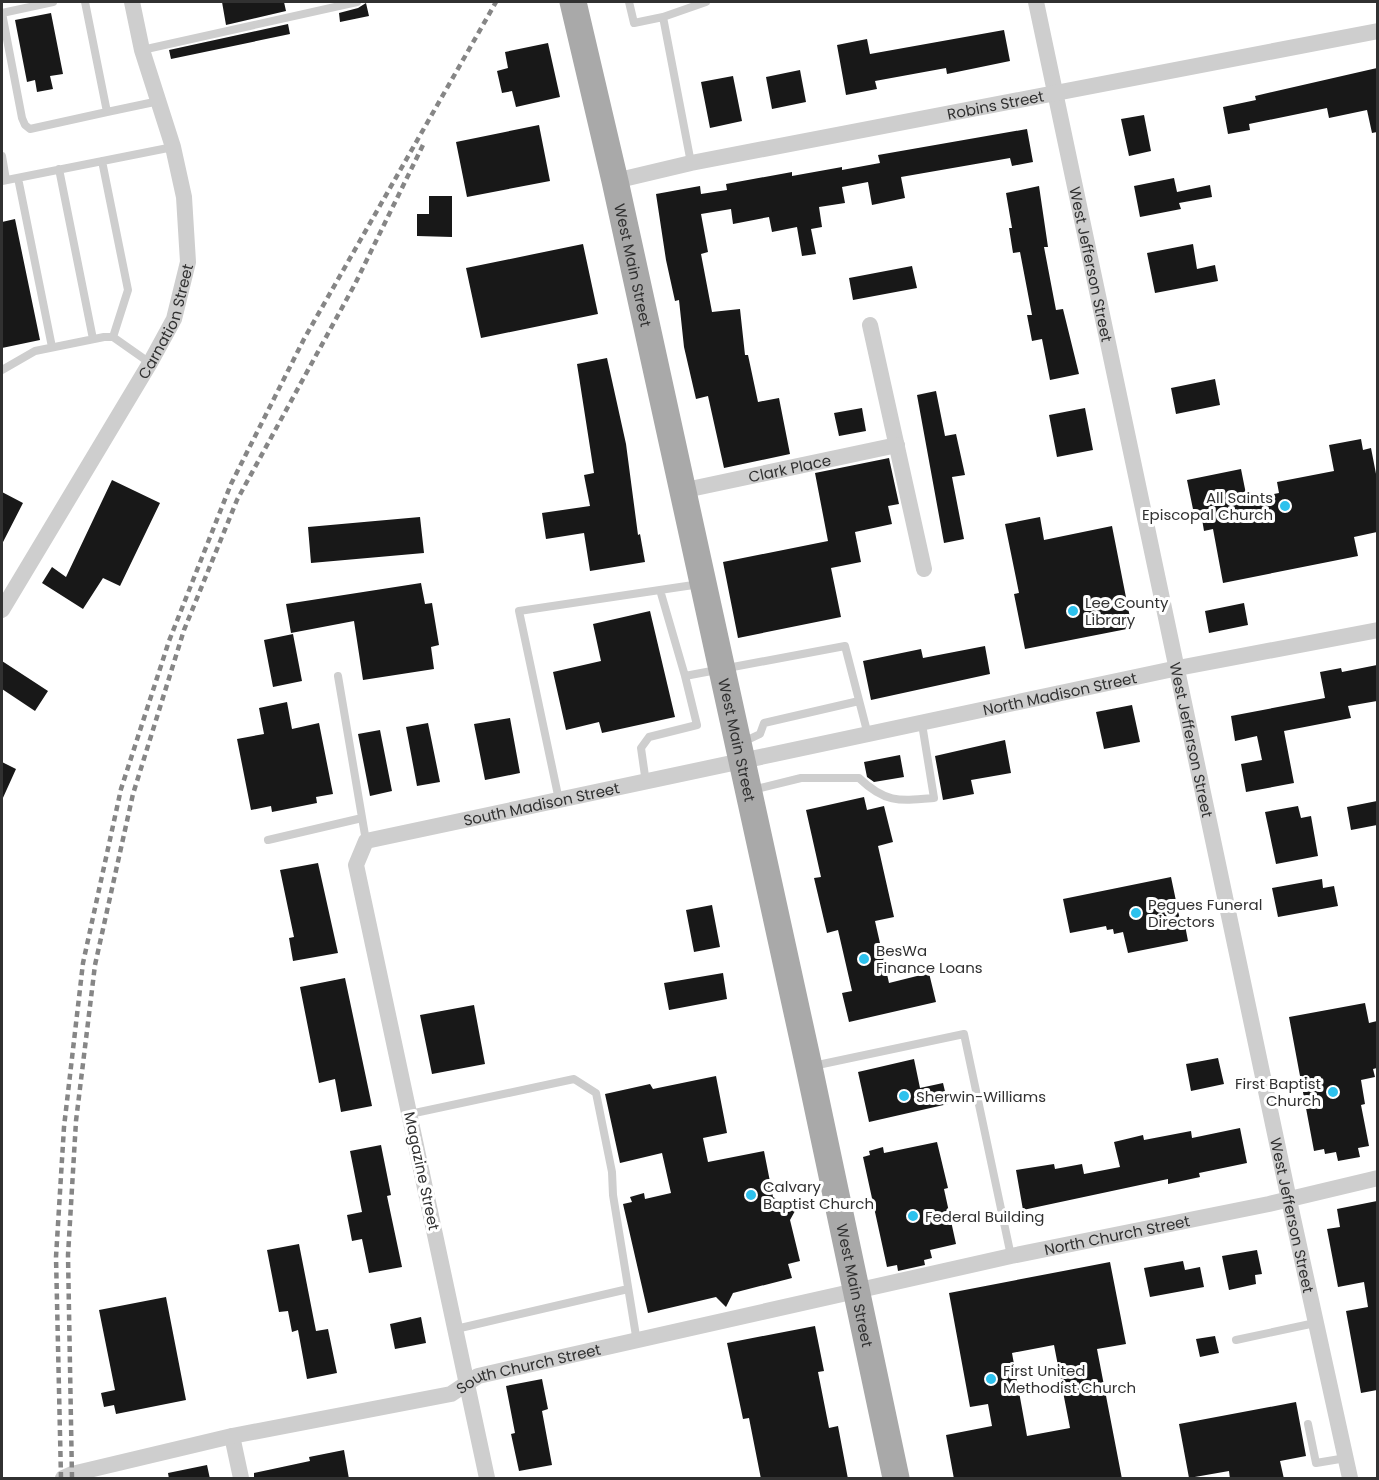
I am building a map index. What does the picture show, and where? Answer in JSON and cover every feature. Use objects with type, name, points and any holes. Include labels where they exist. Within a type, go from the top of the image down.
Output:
[{"type":"main road","name":"West Main Street","points":[[575,5],[749,791],[896,1479]]},
{"type":"street","name":"Carnation Street","points":[[2,610],[174,319],[188,262],[184,197],[173,147],[142,50],[132,2]]},
{"type":"street","name":"West Jefferson Street","points":[[1036,2],[1178,668],[1288,1200],[1350,1479]]},
{"type":"street","name":"Robins Street","points":[[615,181],[691,163],[1377,31]]},
{"type":"street","points":[[870,325],[924,569]]},
{"type":"street","name":"Clark Place","points":[[681,491],[897,445]]},
{"type":"street","name":"North Madison Street","points":[[740,754],[868,736],[1178,668],[1377,630]]},
{"type":"street","name":"South Madison Street","points":[[366,841],[646,783],[740,754]]},
{"type":"street","name":"Magazine Street","points":[[366,841],[356,865],[487,1479]]},
{"type":"street","name":"North Church Street","points":[[856,1292],[1011,1256],[1288,1200],[1377,1178]]},
{"type":"street","name":"South Church Street","points":[[63,1479],[72,1474],[232,1436],[451,1394],[478,1376],[856,1292]]},
{"type":"street","points":[[232,1436],[241,1479]]},
{"type":"lane","points":[[53,2],[2,13],[25,125],[30,129],[159,101]]},
{"type":"lane","points":[[85,2],[108,112]]},
{"type":"lane","points":[[142,50],[357,2]]},
{"type":"lane","points":[[629,2],[634,23],[663,17],[706,2]]},
{"type":"lane","points":[[663,17],[691,163]]},
{"type":"lane","points":[[2,156],[4,180],[173,147]]},
{"type":"lane","points":[[102,161],[128,290],[112,338]]},
{"type":"lane","points":[[59,170],[93,339]]},
{"type":"lane","points":[[18,178],[52,347]]},
{"type":"lane","points":[[2,370],[35,351],[93,339],[112,338],[150,363]]},
{"type":"lane","points":[[560,801],[519,611],[702,583]]},
{"type":"lane","points":[[646,783],[641,748],[649,737],[698,726],[660,590]]},
{"type":"lane","points":[[685,676],[845,646],[868,736]]},
{"type":"lane","points":[[338,676],[366,841]]},
{"type":"lane","points":[[740,754],[760,734],[764,723],[860,701]]},
{"type":"lane","points":[[749,791],[801,778],[859,778],[875,794],[898,801],[934,798],[922,724]]},
{"type":"lane","points":[[268,840],[362,818]]},
{"type":"lane","points":[[809,1067],[964,1034],[1011,1256]]},
{"type":"lane","points":[[410,1114],[574,1079],[596,1093],[612,1172],[613,1195],[637,1342]]},
{"type":"lane","points":[[456,1329],[628,1288]]},
{"type":"lane","points":[[1236,1340],[1315,1323]]},
{"type":"lane","points":[[1308,1424],[1316,1463],[1346,1458]]},
{"type":"building","points":[[222,2],[284,2],[286,11],[226,25]]},
{"type":"building","points":[[366,3],[369,16],[340,22],[339,13],[358,8]]},
{"type":"building","points":[[51,13],[63,74],[50,76],[53,89],[37,92],[35,80],[27,82],[15,20]]},
{"type":"building","points":[[288,24],[290,34],[171,59],[169,50]]},
{"type":"building","points":[[1004,30],[1010,61],[947,74],[946,68],[875,81],[877,89],[846,95],[837,45],[867,39],[870,54]]},
{"type":"building","points":[[548,43],[560,97],[516,107],[512,91],[502,93],[497,71],[508,68],[505,52]]},
{"type":"building","points":[[1377,68],[1377,132],[1372,133],[1367,110],[1329,118],[1327,108],[1249,124],[1250,130],[1228,134],[1223,107],[1256,100],[1255,96]]},
{"type":"building","points":[[800,70],[806,102],[772,109],[766,77]]},
{"type":"building","points":[[733,76],[742,121],[710,128],[701,82]]},
{"type":"building","points":[[1144,115],[1151,151],[1129,156],[1121,119]]},
{"type":"building","points":[[539,125],[550,181],[467,197],[456,142]]},
{"type":"building","points":[[1027,129],[1033,162],[1012,166],[1010,158],[901,177],[905,198],[872,205],[868,182],[842,187],[845,203],[819,207],[822,227],[811,229],[816,254],[802,256],[797,227],[772,232],[769,217],[733,224],[731,209],[701,214],[708,252],[701,254],[712,312],[740,309],[745,355],[748,355],[758,402],[779,398],[790,454],[724,468],[708,396],[696,399],[684,347],[679,300],[675,301],[666,260],[656,194],[700,186],[701,194],[727,190],[726,184],[792,172],[792,176],[842,167],[842,170],[880,163],[878,155]]},
{"type":"building","points":[[1174,178],[1177,192],[1210,185],[1212,197],[1179,203],[1181,209],[1140,217],[1134,186]]},
{"type":"building","points":[[1039,186],[1048,247],[1044,247],[1056,310],[1063,309],[1079,374],[1050,380],[1042,339],[1032,341],[1027,315],[1032,315],[1020,252],[1013,253],[1009,228],[1012,228],[1006,193]]},
{"type":"building","points":[[429,196],[452,196],[452,237],[417,236],[417,214],[429,214]]},
{"type":"building","points":[[15,219],[40,340],[2,348],[2,222]]},
{"type":"building","points":[[583,244],[598,314],[481,338],[466,268]]},
{"type":"building","points":[[1193,244],[1197,269],[1215,265],[1218,281],[1155,293],[1147,253]]},
{"type":"building","points":[[912,266],[917,288],[853,300],[849,278]]},
{"type":"building","points":[[607,358],[626,444],[638,535],[640,534],[645,562],[590,571],[584,533],[546,539],[542,513],[590,506],[584,475],[594,473],[577,364]]},
{"type":"building","points":[[1215,379],[1220,405],[1176,414],[1171,388]]},
{"type":"building","points":[[936,391],[945,436],[956,434],[965,475],[952,477],[964,539],[944,543],[917,395]]},
{"type":"building","points":[[862,408],[866,431],[839,436],[834,413]]},
{"type":"building","points":[[1085,408],[1093,450],[1057,457],[1049,415]]},
{"type":"building","name":"All Saints Episcopal Church","points":[[1361,439],[1363,450],[1371,448],[1377,479],[1377,532],[1354,537],[1358,556],[1223,583],[1213,529],[1204,531],[1201,513],[1194,514],[1187,480],[1241,469],[1247,499],[1279,493],[1277,482],[1334,471],[1329,445]]},
{"type":"building","points":[[889,458],[899,504],[888,506],[892,524],[855,532],[861,562],[831,568],[841,617],[738,638],[723,562],[828,541],[815,473]]},
{"type":"building","points":[[112,480],[160,503],[120,586],[103,578],[83,609],[42,583],[52,567],[66,577]]},
{"type":"building","points":[[2,492],[23,503],[2,544]]},
{"type":"building","points":[[420,517],[424,553],[311,563],[308,527]]},
{"type":"building","name":"Lee County Library","points":[[1040,517],[1044,540],[1112,526],[1132,628],[1025,649],[1014,594],[1019,593],[1005,524]]},
{"type":"building","points":[[421,583],[425,604],[432,603],[439,645],[431,647],[434,669],[363,680],[354,621],[291,633],[286,604]]},
{"type":"building","points":[[1244,603],[1248,625],[1209,633],[1205,611]]},
{"type":"building","points":[[650,611],[675,717],[602,733],[599,722],[566,730],[553,672],[601,661],[593,624]]},
{"type":"building","points":[[293,634],[302,681],[273,687],[264,640]]},
{"type":"building","points":[[985,646],[990,674],[871,700],[863,661],[921,649],[923,658]]},
{"type":"building","points":[[2,661],[48,691],[35,711],[2,689]]},
{"type":"building","points":[[1377,665],[1377,701],[1348,706],[1351,718],[1284,731],[1294,783],[1246,792],[1241,764],[1262,760],[1257,736],[1235,741],[1231,716],[1325,698],[1320,672],[1341,668],[1342,672]]},
{"type":"building","points":[[287,702],[292,729],[319,723],[333,794],[316,797],[317,803],[272,812],[271,806],[251,810],[237,739],[264,734],[259,708]]},
{"type":"building","points":[[1132,705],[1140,742],[1104,749],[1096,712]]},
{"type":"building","points":[[510,718],[520,773],[485,780],[474,724]]},
{"type":"building","points":[[428,723],[440,782],[417,786],[406,727]]},
{"type":"building","points":[[380,730],[392,791],[370,796],[358,734]]},
{"type":"building","points":[[1005,740],[1011,773],[971,780],[974,794],[943,800],[935,756]]},
{"type":"building","points":[[900,755],[904,777],[874,782],[867,777],[864,762]]},
{"type":"building","points":[[2,762],[16,769],[2,800]]},
{"type":"building","points":[[864,797],[867,810],[884,806],[893,842],[878,846],[894,917],[875,921],[889,983],[929,973],[936,1002],[849,1022],[842,993],[852,991],[838,930],[827,933],[814,878],[821,877],[806,810]]},
{"type":"building","points":[[1377,801],[1377,825],[1351,830],[1347,807]]},
{"type":"building","points":[[1298,806],[1301,818],[1311,816],[1318,856],[1276,864],[1265,812]]},
{"type":"building","points":[[318,863],[338,953],[293,961],[289,938],[294,937],[280,870]]},
{"type":"building","points":[[1171,877],[1180,920],[1184,920],[1188,941],[1128,953],[1123,932],[1114,934],[1113,929],[1107,930],[1106,926],[1070,933],[1063,899]]},
{"type":"building","points":[[1322,879],[1323,888],[1334,886],[1338,906],[1278,917],[1272,888]]},
{"type":"building","points":[[712,905],[720,947],[694,952],[686,910]]},
{"type":"building","points":[[723,973],[727,999],[669,1010],[664,983]]},
{"type":"building","points":[[345,978],[372,1106],[341,1112],[335,1079],[319,1083],[300,987]]},
{"type":"building","name":"First Baptist Church","points":[[1365,1003],[1369,1023],[1377,1021],[1377,1068],[1373,1069],[1375,1077],[1361,1080],[1365,1104],[1361,1105],[1369,1146],[1358,1148],[1360,1157],[1338,1161],[1336,1152],[1325,1154],[1324,1149],[1314,1151],[1289,1017]]},
{"type":"building","points":[[474,1005],[485,1064],[432,1074],[420,1015]]},
{"type":"building","points":[[1218,1058],[1224,1084],[1191,1091],[1186,1064]]},
{"type":"building","name":"Sherwin-Williams","points":[[914,1059],[920,1088],[943,1083],[948,1104],[869,1122],[858,1072]]},
{"type":"building","name":"Calvary Baptist Church","points":[[716,1076],[727,1133],[703,1138],[708,1162],[764,1151],[773,1197],[795,1211],[790,1220],[800,1261],[788,1264],[792,1278],[733,1293],[726,1307],[716,1297],[648,1313],[623,1204],[632,1202],[630,1197],[644,1193],[645,1199],[671,1193],[662,1153],[620,1163],[605,1094],[650,1084],[653,1089]]},
{"type":"building","points":[[1240,1128],[1247,1163],[1199,1173],[1200,1177],[1168,1184],[1168,1179],[1023,1210],[1016,1170],[1054,1164],[1055,1169],[1082,1164],[1084,1174],[1120,1167],[1114,1142],[1143,1135],[1144,1140],[1191,1131],[1192,1138]]},
{"type":"building","name":"Federal Building","points":[[937,1142],[948,1188],[944,1189],[956,1244],[930,1250],[932,1258],[924,1260],[925,1265],[898,1271],[897,1265],[887,1267],[863,1157],[870,1155],[869,1151],[883,1147],[884,1153]]},
{"type":"building","points":[[381,1145],[391,1195],[387,1196],[402,1267],[369,1273],[362,1239],[352,1241],[347,1215],[362,1212],[350,1151]]},
{"type":"building","points":[[1377,1201],[1377,1390],[1361,1393],[1346,1311],[1368,1307],[1364,1282],[1338,1287],[1327,1229],[1340,1227],[1337,1209]]},
{"type":"building","points":[[299,1244],[316,1331],[328,1329],[337,1373],[307,1379],[298,1330],[292,1332],[288,1311],[279,1312],[267,1250]]},
{"type":"building","points":[[1257,1250],[1262,1274],[1255,1275],[1256,1284],[1229,1290],[1222,1256]]},
{"type":"building","points":[[1183,1261],[1185,1270],[1200,1267],[1204,1287],[1150,1297],[1144,1268]]},
{"type":"building","name":"First United Methodist Church","points":[[1110,1262],[1126,1344],[1097,1349],[1122,1479],[954,1479],[946,1435],[992,1426],[988,1404],[970,1407],[949,1293]],"holes":[[[1054,1345],[1070,1428],[1027,1436],[1012,1353]]]},
{"type":"building","points":[[166,1297],[186,1400],[116,1414],[114,1405],[104,1407],[101,1393],[115,1390],[99,1310]]},
{"type":"building","points":[[421,1317],[426,1343],[395,1349],[390,1324]]},
{"type":"building","points":[[815,1326],[824,1371],[818,1372],[829,1428],[838,1426],[848,1479],[761,1479],[749,1418],[743,1419],[727,1343]]},
{"type":"building","points":[[1215,1336],[1219,1353],[1200,1357],[1196,1339]]},
{"type":"building","points":[[542,1379],[548,1409],[542,1411],[552,1465],[519,1471],[511,1434],[515,1433],[506,1386]]},
{"type":"building","points":[[1296,1402],[1306,1456],[1280,1461],[1284,1479],[1230,1479],[1229,1471],[1189,1478],[1179,1424]]},
{"type":"building","points":[[344,1450],[349,1479],[254,1479],[254,1473],[310,1461],[309,1457]]},
{"type":"building","points":[[207,1465],[210,1479],[169,1479],[168,1473]]},
{"type":"railway","points":[[61,1478],[56,1257],[64,1127],[83,963],[121,789],[169,641],[231,484],[304,339],[496,2]]},
{"type":"railway","points":[[72,1478],[68,1255],[76,1121],[95,965],[133,794],[184,630],[237,500],[355,284],[423,145]]},
{"type":"place","name":"All Saints Episcopal Church","points":[[1285,506]]},
{"type":"place","name":"Lee County Library","points":[[1073,611]]},
{"type":"place","name":"Pegues Funeral Directors","points":[[1136,913]]},
{"type":"place","name":"BesWa Finance Loans","points":[[864,959]]},
{"type":"place","name":"First Baptist Church","points":[[1333,1092]]},
{"type":"place","name":"Sherwin-Williams","points":[[904,1096]]},
{"type":"place","name":"Calvary Baptist Church","points":[[751,1195]]},
{"type":"place","name":"Federal Building","points":[[913,1216]]},
{"type":"place","name":"First United Methodist Church","points":[[991,1379]]}]
